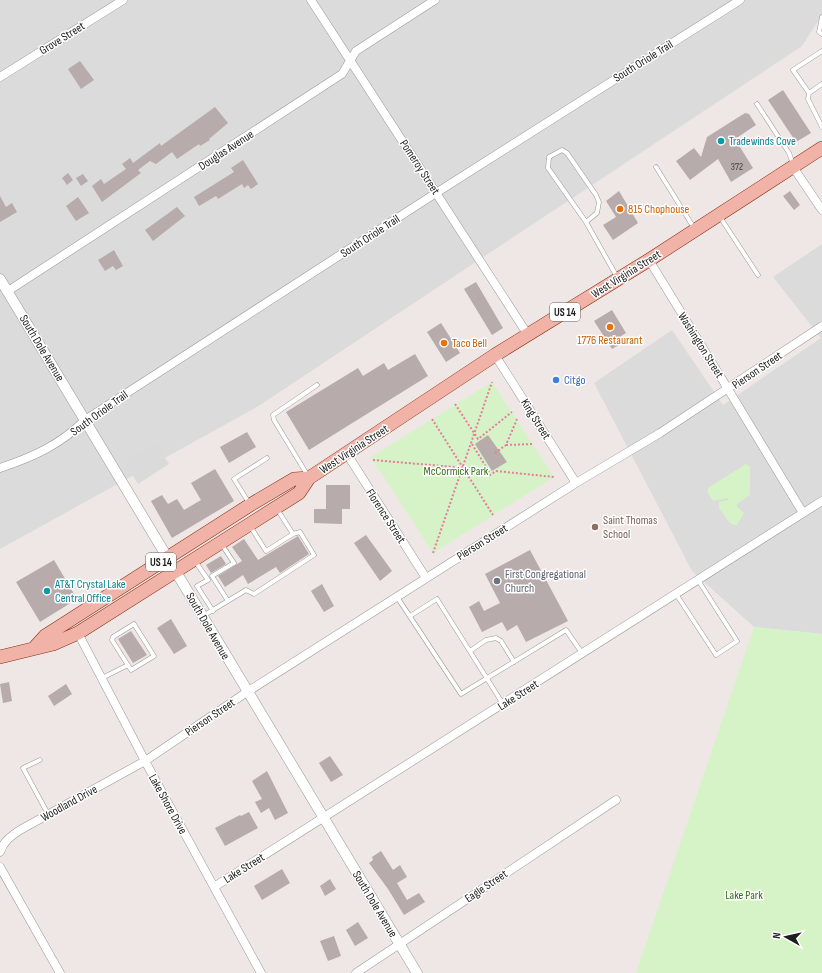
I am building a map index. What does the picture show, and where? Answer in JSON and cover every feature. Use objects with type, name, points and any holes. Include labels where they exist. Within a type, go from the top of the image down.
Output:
[{"type":"main road","name":"West Virginia Street","points":[[78,633],[299,493],[309,478],[495,356],[696,230],[822,148]]},
{"type":"main road","name":"West Virginia Street","points":[[35,647],[45,636],[250,505],[294,479],[309,478]]},
{"type":"main road","points":[[250,505],[254,521]]},
{"type":"main road","name":"US 14","points":[[2,655],[53,644],[78,633]]},
{"type":"street","name":"Grove Street","points":[[0,77],[123,0]]},
{"type":"street","name":"Pomeroy Street","points":[[311,0],[528,335]]},
{"type":"street","name":"Douglas Avenue","points":[[8,291],[342,74],[356,51],[435,0]]},
{"type":"street","name":"South Oriole Trail","points":[[0,468],[34,456],[71,434],[85,420],[436,193],[740,0]]},
{"type":"street","points":[[793,167],[822,210]]},
{"type":"street","name":"Washington Street","points":[[648,260],[803,513]]},
{"type":"street","name":"South Dole Avenue","points":[[0,279],[168,557],[177,571],[193,589],[203,616],[247,692],[417,973]]},
{"type":"street","name":"Pierson Street","points":[[145,761],[247,692],[576,482],[660,434],[822,326]]},
{"type":"street","name":"King Street","points":[[495,356],[576,482]]},
{"type":"street","name":"Florence Street","points":[[347,454],[426,578]]},
{"type":"street","name":"Lake Street","points":[[214,887],[822,501]]},
{"type":"street","name":"Lake Shore Drive","points":[[78,633],[145,761],[261,973]]},
{"type":"street","name":"Woodland Drive","points":[[0,852],[2,846],[9,838],[48,814],[145,761]]},
{"type":"street","name":"Eagle Street","points":[[356,973],[616,800]]},
{"type":"street","points":[[0,867],[60,973]]},
{"type":"lane","points":[[822,17],[819,32],[822,34]]},
{"type":"lane","points":[[822,51],[793,70],[809,93],[808,99],[822,127]]},
{"type":"lane","points":[[809,93],[822,84]]},
{"type":"lane","points":[[757,104],[789,153],[793,167]]},
{"type":"lane","points":[[586,222],[597,213],[599,202],[596,195],[567,153],[562,150],[558,150],[549,157],[548,168],[586,222],[618,279]]},
{"type":"lane","points":[[656,167],[696,230]]},
{"type":"lane","points":[[719,215],[758,275]]},
{"type":"lane","points":[[309,478],[274,420],[273,415],[317,385]]},
{"type":"lane","points":[[250,505],[234,479],[267,458]]},
{"type":"lane","points":[[276,507],[294,534]]},
{"type":"lane","points":[[203,616],[246,590],[254,594],[314,555],[300,532],[266,551],[254,521]]},
{"type":"lane","points":[[213,611],[193,589],[234,563],[220,542]]},
{"type":"lane","points":[[194,559],[208,580]]},
{"type":"lane","points":[[212,576],[228,601]]},
{"type":"lane","points":[[676,594],[716,656],[737,641],[698,580]]},
{"type":"lane","points":[[397,596],[461,694],[566,630],[582,654]]},
{"type":"lane","points":[[410,616],[437,599],[503,704]]},
{"type":"lane","points":[[134,624],[154,656],[131,670],[128,665],[112,640],[113,637],[134,624]]},
{"type":"lane","points":[[470,651],[486,640],[496,638],[501,641],[514,662]]},
{"type":"lane","points":[[102,678],[128,665]]},
{"type":"lane","points":[[40,760],[23,768],[48,814]]},
{"type":"path","points":[[433,553],[492,382]]},
{"type":"path","points":[[456,404],[478,439],[512,412]]},
{"type":"path","points":[[432,419],[493,515]]},
{"type":"path","points":[[495,453],[506,445],[517,419]]},
{"type":"path","points":[[471,444],[490,475],[496,471],[554,477]]},
{"type":"path","points":[[506,445],[532,444]]},
{"type":"path","points":[[373,460],[488,470]]},
{"type":"shaded area","points":[[0,0],[822,0],[822,15],[802,46],[257,407],[0,549]]},
{"type":"shaded area","points":[[822,244],[822,634],[754,627],[692,571],[594,383],[672,330],[723,405],[821,338],[773,277]]},
{"type":"shaded area","points":[[156,443],[169,464],[138,484],[125,462]]},
{"type":"green space","name":"McCormick Park","points":[[492,382],[554,477],[433,553],[371,457]]},
{"type":"green space","points":[[746,464],[750,467],[750,495],[737,504],[737,507],[744,513],[737,525],[733,525],[719,509],[719,502],[728,500],[728,498],[713,501],[708,493],[708,488]]},
{"type":"green space","name":"Lake Park","points":[[754,627],[822,634],[822,973],[636,973]]},
{"type":"building","points":[[80,61],[94,80],[81,89],[68,69]]},
{"type":"building","points":[[783,90],[811,133],[796,142],[768,100]]},
{"type":"building","points":[[215,107],[228,123],[209,139],[210,140],[200,146],[199,144],[177,159],[172,152],[156,164],[150,161],[138,170],[141,173],[102,202],[92,186],[101,179],[104,184],[126,169],[122,164],[130,158],[133,163],[160,143],[161,146]]},
{"type":"building","points":[[745,113],[749,114],[756,125],[735,139],[753,168],[731,182],[718,159],[690,180],[676,161],[694,148],[701,157],[707,137]]},
{"type":"building","points":[[243,160],[258,184],[251,189],[248,185],[244,188],[242,184],[218,199],[216,196],[199,206],[194,197],[234,172],[231,168]]},
{"type":"building","points":[[68,173],[73,180],[67,185],[62,178]]},
{"type":"building","points":[[83,174],[88,181],[81,186],[76,178]]},
{"type":"building","name":"815 Chophouse","points":[[619,191],[638,223],[613,240],[603,225],[616,217],[606,201]]},
{"type":"building","points":[[790,191],[800,205],[794,210],[783,196]]},
{"type":"building","points":[[0,196],[6,207],[12,203],[17,212],[0,222]]},
{"type":"building","points":[[78,197],[89,213],[76,221],[66,206]]},
{"type":"building","points":[[177,207],[185,216],[153,241],[145,230]]},
{"type":"building","points":[[114,250],[123,266],[116,270],[113,266],[105,271],[98,260]]},
{"type":"building","points":[[476,282],[503,328],[492,335],[464,289]]},
{"type":"building","name":"1776 Restaurant","points":[[612,310],[626,333],[618,338],[622,343],[612,349],[594,321]]},
{"type":"building","name":"Taco Bell","points":[[441,323],[460,353],[446,362],[427,332]]},
{"type":"building","points":[[415,354],[428,376],[309,450],[286,412],[358,368],[363,376],[384,363],[388,370]]},
{"type":"building","points":[[247,432],[256,447],[229,463],[220,447]]},
{"type":"building","points":[[488,435],[507,462],[492,471],[475,444]]},
{"type":"building","points":[[215,469],[234,501],[172,538],[151,501],[162,495],[168,504],[177,499],[184,510],[201,500],[191,483]]},
{"type":"building","points":[[326,485],[350,485],[350,509],[342,509],[342,524],[314,523],[314,509],[326,509]]},
{"type":"building","points":[[366,535],[392,571],[380,581],[354,543]]},
{"type":"building","points":[[298,536],[309,554],[280,573],[276,567],[248,584],[243,575],[225,587],[218,576],[242,561],[232,547],[244,539],[258,560]]},
{"type":"building","points":[[530,550],[568,621],[526,642],[517,625],[507,631],[502,622],[482,632],[469,607],[479,601],[484,611],[500,603],[485,574]]},
{"type":"building","points":[[221,556],[226,564],[211,573],[206,565]]},
{"type":"building","name":"AT&T Crystal Lake Central Office","points":[[54,560],[77,599],[40,622],[16,582]]},
{"type":"building","points":[[322,584],[334,606],[324,612],[311,591]]},
{"type":"building","points":[[171,619],[187,646],[174,654],[157,628]]},
{"type":"building","points":[[131,631],[147,655],[133,663],[118,639]]},
{"type":"building","points":[[9,682],[12,701],[3,703],[0,684]]},
{"type":"building","points":[[66,684],[72,694],[54,706],[48,696]]},
{"type":"building","points":[[330,756],[343,775],[331,782],[319,763]]},
{"type":"building","points":[[267,771],[288,813],[275,820],[269,808],[261,813],[255,802],[262,799],[252,781]]},
{"type":"building","points":[[249,812],[258,828],[225,846],[215,828]]},
{"type":"building","points":[[381,851],[393,870],[400,865],[407,877],[397,883],[407,900],[419,893],[425,902],[404,915],[388,889],[369,863],[373,860],[372,857]]},
{"type":"building","points":[[282,869],[290,883],[262,900],[254,886]]},
{"type":"building","points":[[330,879],[336,889],[325,896],[320,886]]},
{"type":"building","points":[[358,922],[368,938],[355,946],[346,930]]},
{"type":"building","points":[[334,936],[341,956],[328,961],[320,941]]},
{"type":"place","name":"Tradewinds Cove","points":[[721,141]]},
{"type":"place","name":"815 Chophouse","points":[[620,209]]},
{"type":"place","name":"1776 Restaurant","points":[[610,327]]},
{"type":"place","name":"Taco Bell","points":[[444,343]]},
{"type":"place","name":"Citgo","points":[[556,380]]},
{"type":"place","name":"Saint Thomas School","points":[[595,527]]},
{"type":"place","name":"First Congregational Church","points":[[497,581]]},
{"type":"place","name":"AT&T Crystal Lake Central Office","points":[[47,591]]}]
